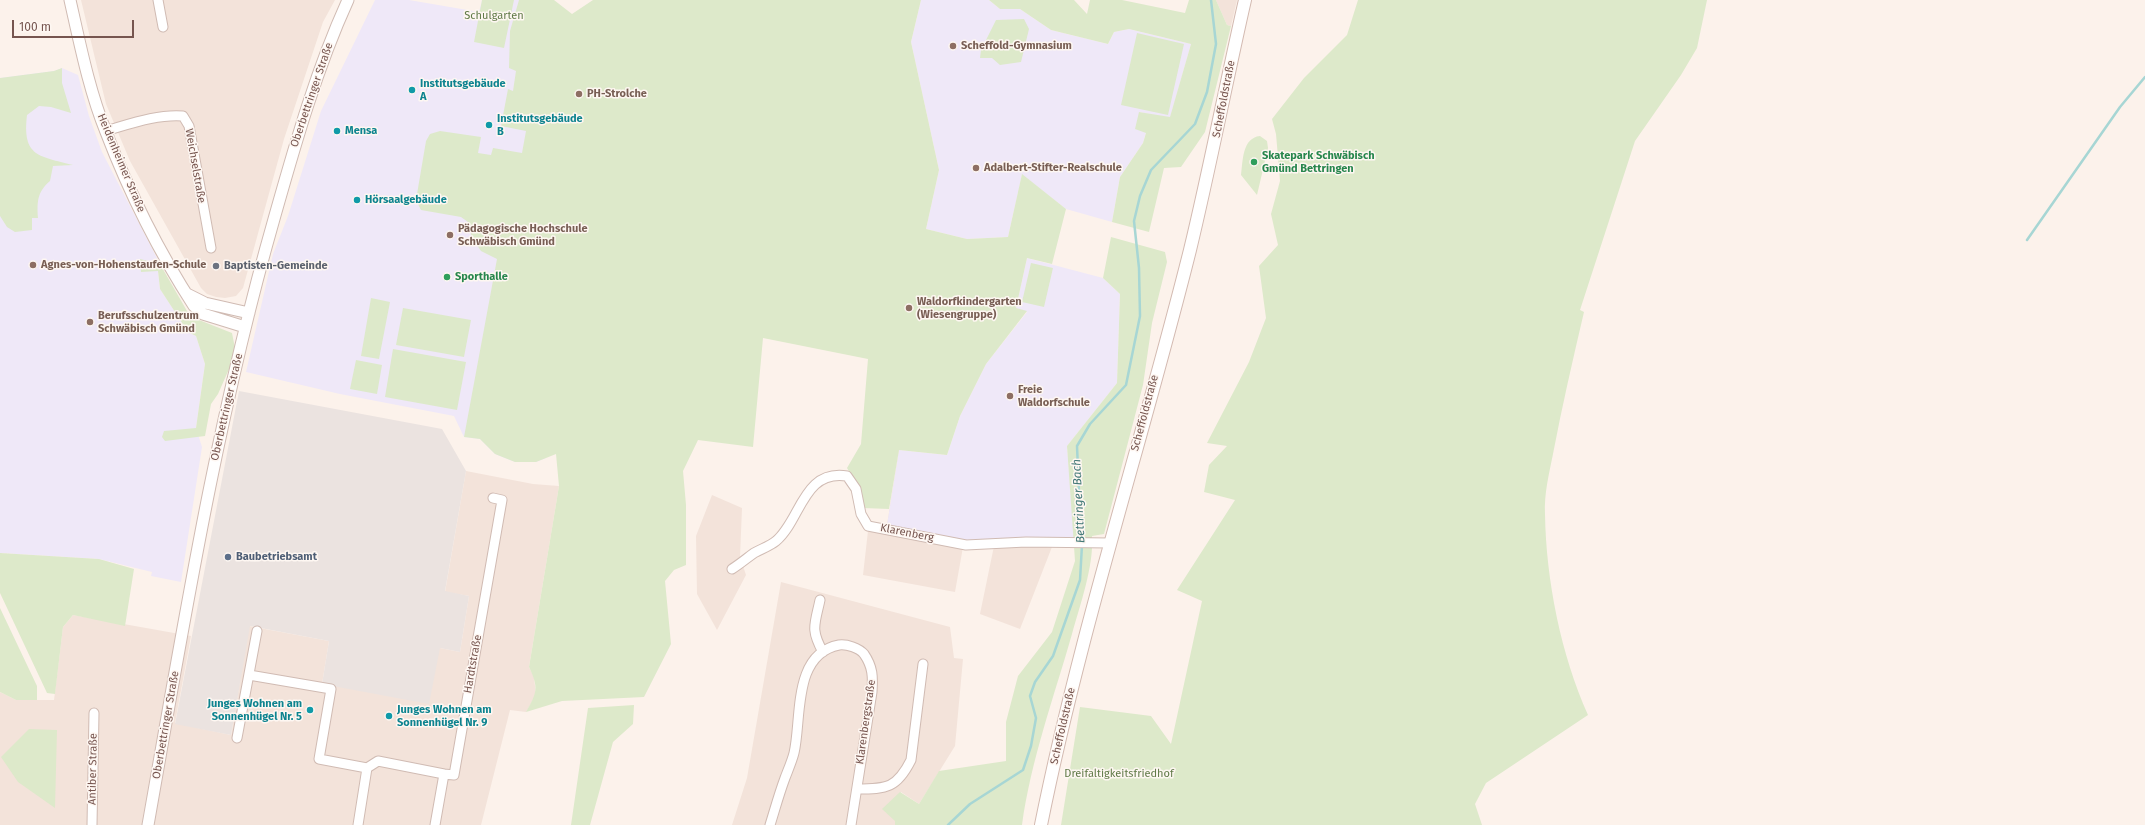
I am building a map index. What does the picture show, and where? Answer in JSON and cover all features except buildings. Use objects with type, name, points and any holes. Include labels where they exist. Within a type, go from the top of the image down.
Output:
[{"type":"main road","name":"Scheffoldstraße","points":[[1041,825],[1104,542],[1189,252],[1214,149],[1245,0]]},
{"type":"street","name":"Heidenheimer Straße","points":[[70,0],[84,61],[105,131],[130,188],[194,306],[203,314],[245,327]]},
{"type":"street","points":[[158,0],[163,27]]},
{"type":"street","name":"Oberbettringer Straße","points":[[148,825],[213,466],[245,327],[306,112],[330,42],[348,0]]},
{"type":"street","name":"Weichselstraße","points":[[105,131],[158,118],[174,115],[183,116],[189,126],[210,248]]},
{"type":"street","points":[[187,294],[205,303],[249,312]]},
{"type":"street","name":"Klarenberg","points":[[732,569],[754,553],[776,541],[792,520],[806,494],[816,484],[835,474],[847,476],[856,489],[861,514],[868,526],[966,545],[1104,542]]},
{"type":"street","name":"Hardtstraße","points":[[444,774],[454,775],[502,500],[492,498]]},
{"type":"street","points":[[820,600],[814,629],[815,637],[823,652]]},
{"type":"street","points":[[237,738],[257,631]]},
{"type":"street","name":"Klarenbergstraße","points":[[770,825],[794,753],[801,689],[809,667],[823,652],[840,645],[851,646],[862,652],[869,662],[873,674],[872,692],[850,825]]},
{"type":"street","points":[[857,789],[881,789],[895,784],[904,773],[911,760],[923,664]]},
{"type":"street","points":[[249,676],[331,690],[319,759],[366,768],[378,761],[444,774],[435,825]]},
{"type":"street","name":"Antiber Straße","points":[[92,825],[94,713]]},
{"type":"street","points":[[358,825],[366,768]]},
{"type":"shaded area","points":[[81,0],[335,0],[323,22],[284,139],[243,288],[236,296],[225,298],[216,297],[207,294],[201,288],[130,161],[106,104]]},
{"type":"shaded area","name":"Pädagogische Hochschule Schwäbisch Gmünd","points":[[375,0],[409,0],[479,12],[482,0],[532,0],[546,458],[536,462],[515,462],[495,454],[480,439],[464,437],[454,416],[340,394],[246,372],[273,254],[288,216],[321,111]]},
{"type":"shaded area","points":[[921,0],[989,0],[1000,9],[1020,9],[1051,30],[1108,44],[1114,32],[1129,29],[1191,44],[1170,118],[1139,112],[1146,133],[1143,143],[1120,177],[1112,222],[1066,209],[1022,175],[1008,237],[967,239],[926,229],[939,170],[911,42]]},
{"type":"shaded area","points":[[1216,0],[1237,0],[1231,26],[1227,25]]},
{"type":"shaded area","name":"Berufsschulzentrum Schwäbisch Gmünd","points":[[62,68],[78,75],[89,116],[102,152],[160,264],[158,271],[160,289],[188,332],[196,336],[205,364],[196,428],[202,447],[181,582],[151,576],[152,572],[99,559],[0,553],[0,78],[54,71]]},
{"type":"shaded area","points":[[1027,258],[1103,278],[1120,294],[1117,383],[1067,446],[1074,537],[964,541],[887,525],[899,450],[947,455],[960,416],[986,364],[1027,312],[1016,308]]},
{"type":"shaded area","points":[[239,391],[442,429],[466,471],[445,591],[469,596],[460,652],[440,648],[429,704],[322,684],[329,641],[250,626],[231,735],[175,724]]},
{"type":"shaded area","points":[[899,450],[1066,511],[1020,629],[980,614],[994,546],[963,547],[955,592],[863,575],[869,522],[887,525]]},
{"type":"shaded area","points":[[466,471],[533,484],[559,486],[529,667],[534,677],[536,695],[526,712],[510,710],[481,825],[0,825],[0,692],[16,700],[54,700],[63,627],[73,615],[191,636],[175,723],[231,735],[249,626],[329,641],[322,684],[440,648],[460,652],[469,596],[445,592]]},
{"type":"shaded area","points":[[712,495],[742,508],[740,557],[746,575],[717,630],[697,594],[696,536]]},
{"type":"shaded area","points":[[781,582],[950,627],[954,658],[963,659],[955,746],[919,804],[901,792],[895,825],[732,825],[747,778]]},
{"type":"green space","name":"Schulgarten","points":[[482,0],[514,0],[504,48],[474,42]]},
{"type":"green space","points":[[519,0],[554,0],[572,14],[593,0],[921,0],[911,42],[939,170],[926,229],[967,239],[1008,237],[1022,174],[1066,209],[1052,264],[1027,258],[1016,308],[1027,311],[986,364],[960,416],[947,455],[899,450],[889,509],[863,508],[859,488],[847,468],[861,444],[868,359],[763,338],[753,447],[698,440],[683,471],[686,505],[686,565],[674,570],[665,581],[671,644],[644,697],[562,701],[526,712],[533,700],[535,690],[534,680],[529,667],[559,486],[556,454],[536,462],[515,462],[495,454],[480,439],[464,437],[497,259],[481,251],[472,238],[468,222],[461,217],[421,210],[416,200],[426,141],[430,134],[440,131],[481,137],[478,153],[491,155],[493,148],[522,153],[526,131],[501,126],[508,89],[513,91],[516,71],[509,68],[510,31]]},
{"type":"green space","points":[[989,0],[1074,0],[1087,14],[1090,0],[1122,0],[1185,13],[1189,0],[1216,0],[1227,25],[1231,26],[1205,132],[1181,167],[1164,168],[1149,232],[1112,222],[1120,177],[1143,143],[1146,133],[1135,129],[1139,112],[1170,117],[1191,44],[1129,29],[1114,32],[1108,44],[1051,30],[1020,9],[1000,9]]},
{"type":"green space","name":"Dreifaltigkeitsfriedhof","points":[[1358,0],[1707,0],[1697,48],[1681,75],[1635,141],[1580,310],[1584,312],[1547,484],[1545,499],[1546,539],[1552,591],[1570,668],[1588,715],[1486,783],[1475,804],[1482,825],[1061,825],[1080,707],[1151,716],[1171,744],[1202,601],[1177,590],[1235,500],[1204,492],[1209,465],[1227,446],[1207,443],[1249,362],[1266,318],[1259,266],[1278,245],[1271,214],[1280,181],[1276,134],[1272,119],[1304,78],[1347,35]]},
{"type":"green space","points":[[1024,19],[1029,29],[1021,62],[1000,65],[992,58],[980,58],[981,50],[996,20]]},
{"type":"green space","points":[[1137,33],[1184,44],[1168,115],[1121,105]]},
{"type":"green space","points":[[62,68],[62,83],[71,113],[51,107],[39,106],[27,115],[27,139],[30,147],[42,156],[73,165],[53,166],[50,181],[40,193],[38,218],[32,218],[32,230],[15,232],[7,227],[0,216],[0,78],[54,71]]},
{"type":"green space","name":"Skatepark Schwäbisch Gmünd Bettringen","points":[[1260,136],[1267,141],[1268,148],[1257,195],[1241,175],[1244,151],[1250,141]]},
{"type":"green space","points":[[1111,237],[1165,252],[1167,262],[1152,323],[1143,385],[1104,534],[1092,536],[1089,573],[1037,753],[1022,825],[895,825],[895,821],[882,809],[900,792],[919,804],[939,771],[1006,761],[1006,722],[1018,676],[1052,632],[1075,561],[1067,446],[1117,383],[1120,294],[1103,278]]},
{"type":"green space","points":[[140,259],[160,264],[187,311],[199,320],[232,333],[235,348],[233,360],[218,394],[211,404],[205,436],[165,441],[162,437],[164,431],[196,428],[205,364],[196,336],[188,332],[160,289],[158,271],[141,272]]},
{"type":"green space","points":[[1031,263],[1053,268],[1044,307],[1022,302]]},
{"type":"green space","points":[[371,298],[390,302],[379,359],[361,356]]},
{"type":"green space","points":[[403,308],[471,320],[464,357],[396,345]]},
{"type":"green space","points":[[393,349],[466,362],[457,410],[385,397]]},
{"type":"green space","points":[[356,360],[382,365],[377,394],[350,389]]},
{"type":"green space","points":[[0,553],[99,559],[134,569],[125,626],[73,615],[63,627],[55,694],[47,693],[0,593]]},
{"type":"green space","points":[[0,608],[37,686],[37,700],[16,700],[0,692]]},
{"type":"green space","points":[[634,705],[633,724],[613,742],[590,825],[571,825],[588,708]]},
{"type":"green space","points":[[29,729],[57,730],[55,808],[18,782],[1,757]]},
{"type":"waterway","name":"Bettringer Bach","points":[[1081,540],[1077,446],[1090,424],[1126,385],[1140,316],[1139,268],[1134,221],[1140,196],[1151,170],[1195,124],[1207,92],[1216,44],[1211,0]]},
{"type":"waterway","points":[[2027,240],[2120,107],[2145,77]]},
{"type":"waterway","name":"Bettringer Bach","points":[[948,825],[970,804],[1023,770],[1031,746],[1036,718],[1030,696],[1035,682],[1053,656],[1080,580],[1082,545]]},
{"type":"place","name":"Scheffold-Gymnasium","points":[[953,46]]},
{"type":"place","name":"Institutsgebäude A","points":[[412,90]]},
{"type":"place","name":"PH-Strolche","points":[[579,94]]},
{"type":"place","name":"Institutsgebäude B","points":[[489,125]]},
{"type":"place","name":"Mensa","points":[[337,131]]},
{"type":"place","name":"Skatepark Schwäbisch Gmünd Bettringen","points":[[1254,162]]},
{"type":"place","name":"Adalbert-Stifter-Realschule","points":[[976,168]]},
{"type":"place","name":"Hörsaalgebäude","points":[[357,200]]},
{"type":"place","name":"Pädagogische Hochschule Schwäbisch Gmünd","points":[[450,235]]},
{"type":"place","name":"Agnes-von-Hohenstaufen-Schule","points":[[33,265]]},
{"type":"place","name":"Baptisten-Gemeinde","points":[[216,266]]},
{"type":"place","name":"Sporthalle","points":[[447,277]]},
{"type":"place","name":"Waldorfkindergarten (Wiesengruppe)","points":[[909,308]]},
{"type":"place","name":"Berufsschulzentrum Schwäbisch Gmünd","points":[[90,322]]},
{"type":"place","name":"Freie Waldorfschule","points":[[1010,396]]},
{"type":"place","name":"Baubetriebsamt","points":[[228,557]]},
{"type":"place","name":"Junges Wohnen am Sonnenhügel Nr. 5","points":[[310,710]]},
{"type":"place","name":"Junges Wohnen am Sonnenhügel Nr. 9","points":[[389,716]]}]
